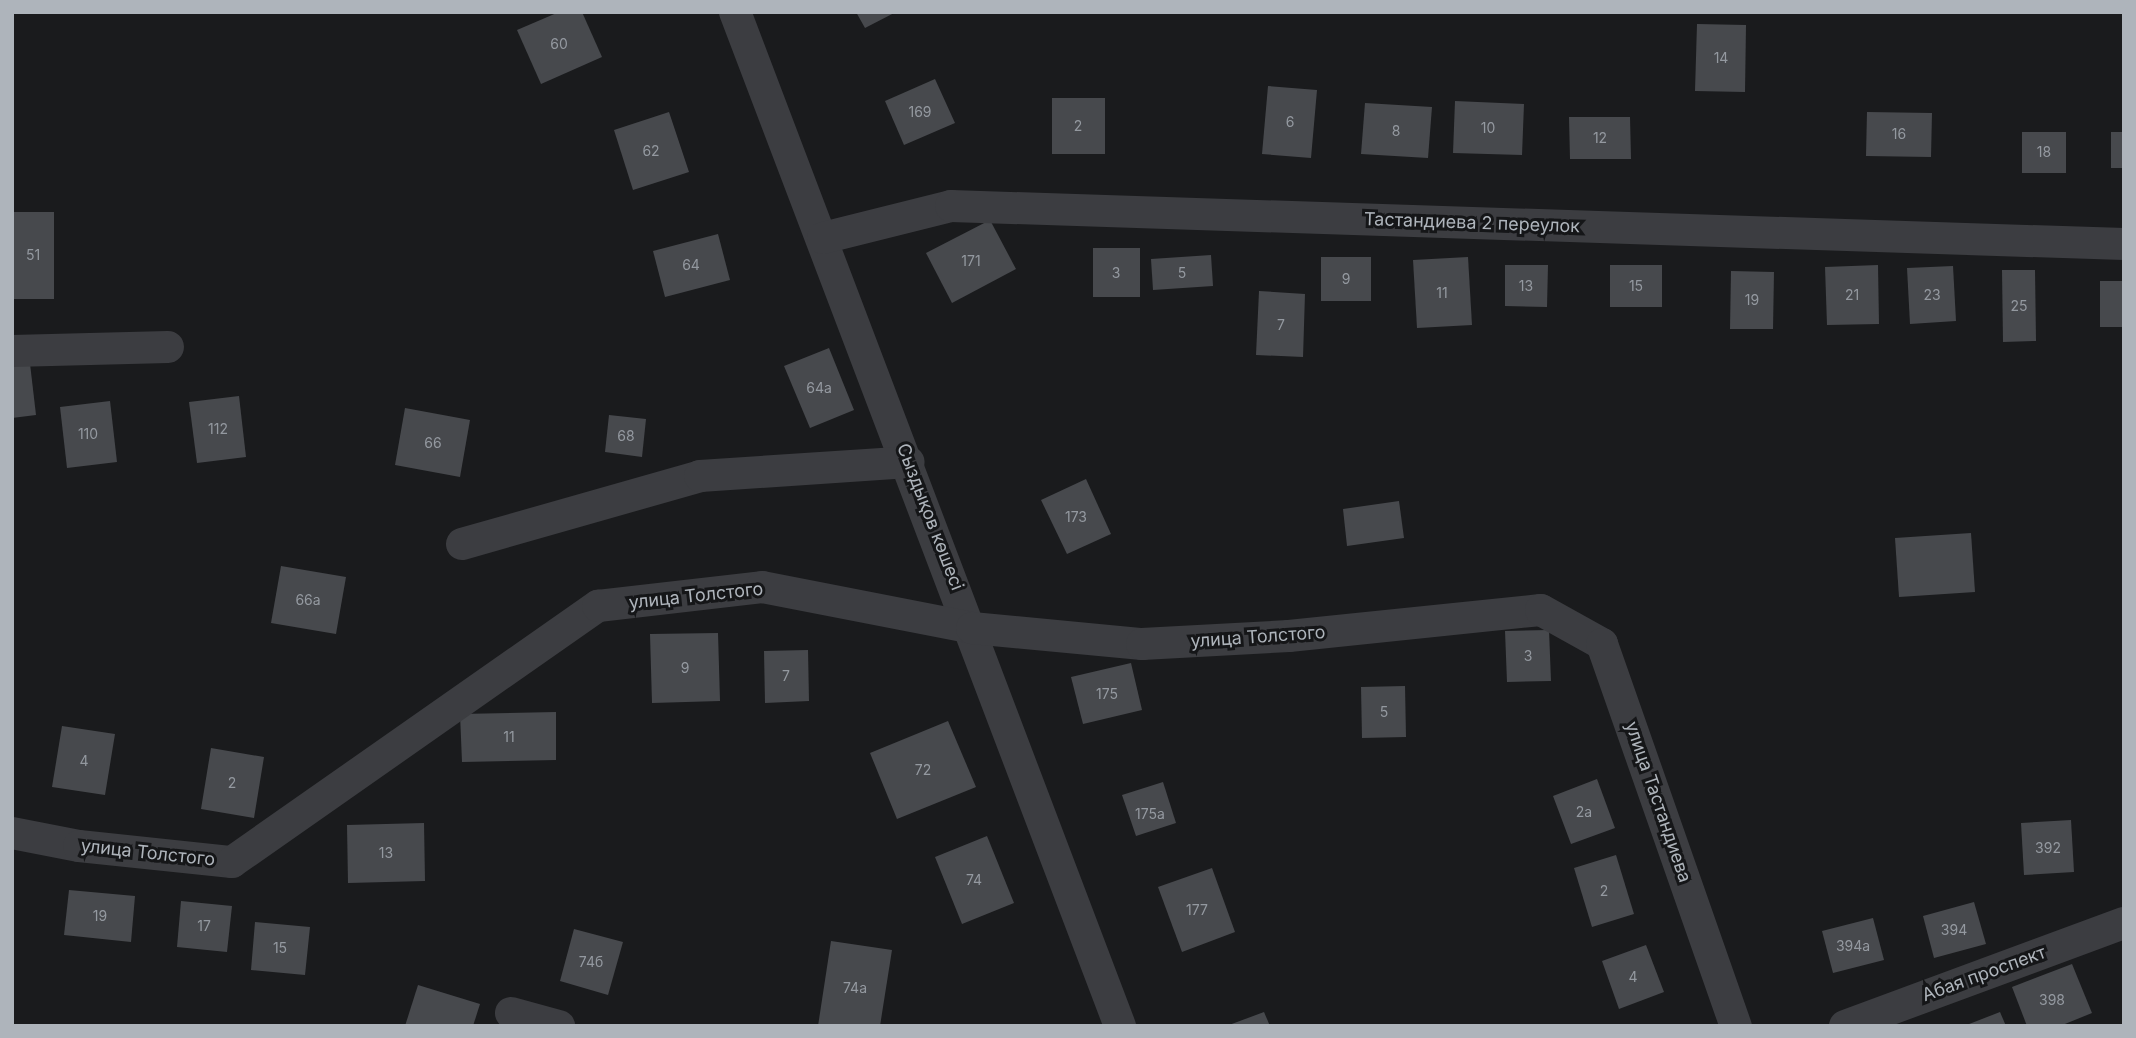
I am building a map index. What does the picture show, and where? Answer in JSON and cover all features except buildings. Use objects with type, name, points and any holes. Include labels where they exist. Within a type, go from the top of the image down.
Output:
[{"type":"street","name":"Сыздықов көшесі","points":[[735,12],[972,628],[1114,1025]]},
{"type":"street","name":"Тастандиева 2 переулок","points":[[823,238],[951,206],[2124,244]]},
{"type":"street","points":[[12,351],[168,346]]},
{"type":"street","points":[[462,544],[699,476],[909,462]]},
{"type":"street","name":"улица Толстого","points":[[12,833],[79,846],[232,862],[598,606],[762,587],[972,628],[1142,644],[1289,636],[1541,610]]},
{"type":"street","name":"улица Тастандиева","points":[[1541,610],[1602,644],[1736,1026]]},
{"type":"street","name":"Абая проспект","points":[[1845,1026],[2124,923]]},
{"type":"street","points":[[511,1013],[559,1026]]}]
